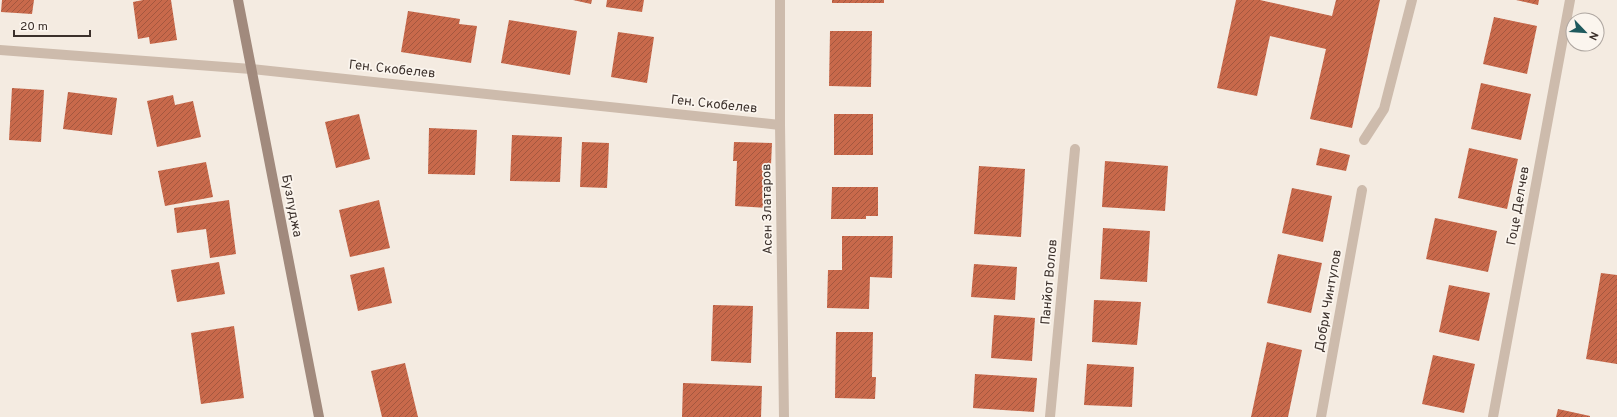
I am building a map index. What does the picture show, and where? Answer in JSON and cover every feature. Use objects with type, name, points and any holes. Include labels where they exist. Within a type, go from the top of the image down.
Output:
[{"type":"street","name":"Бузлуджа","points":[[238,0],[319,417]]},
{"type":"street","name":"Асен Златаров","points":[[780,0],[784,417]]},
{"type":"street","points":[[1364,140],[1384,109],[1412,0]]},
{"type":"street","name":"Гоце Делчев","points":[[1493,417],[1570,0]]},
{"type":"street","name":"Ген. Скобелев","points":[[0,50],[251,68],[780,125]]},
{"type":"street","name":"Панйот Волов","points":[[1050,417],[1075,149]]},
{"type":"street","name":"Добри Чинтулов","points":[[1321,417],[1362,190]]},
{"type":"building","points":[[2,0],[34,0],[32,14],[1,12]]},
{"type":"building","points":[[143,0],[171,0],[177,40],[150,44],[149,37],[138,39],[133,2]]},
{"type":"building","points":[[573,0],[592,0],[591,4]]},
{"type":"building","points":[[607,0],[644,0],[642,12],[606,7]]},
{"type":"building","points":[[832,0],[884,0],[884,3],[832,3]]},
{"type":"building","points":[[1236,0],[1260,0],[1332,16],[1336,0],[1380,0],[1352,128],[1310,119],[1326,49],[1270,36],[1257,96],[1217,88]]},
{"type":"building","points":[[1516,0],[1539,0],[1538,5]]},
{"type":"building","points":[[408,11],[460,19],[459,24],[477,26],[471,63],[401,52]]},
{"type":"building","points":[[1494,17],[1537,26],[1527,74],[1483,64]]},
{"type":"building","points":[[509,20],[577,31],[570,75],[501,63]]},
{"type":"building","points":[[830,31],[872,31],[871,87],[829,86]]},
{"type":"building","points":[[618,32],[654,37],[647,83],[611,77]]},
{"type":"building","points":[[1481,83],[1531,94],[1521,140],[1471,129]]},
{"type":"building","points":[[12,88],[44,90],[41,142],[9,140]]},
{"type":"building","points":[[68,92],[117,98],[112,135],[63,129]]},
{"type":"building","points":[[173,95],[175,105],[193,101],[201,137],[157,147],[147,101]]},
{"type":"building","points":[[359,114],[370,159],[336,168],[325,122]]},
{"type":"building","points":[[834,114],[873,114],[873,155],[834,155]]},
{"type":"building","points":[[429,128],[477,130],[475,175],[428,174]]},
{"type":"building","points":[[512,135],[562,137],[560,182],[510,181]]},
{"type":"building","points":[[582,142],[609,143],[607,188],[580,187]]},
{"type":"building","points":[[734,142],[772,143],[769,208],[735,206],[737,161],[733,161]]},
{"type":"building","points":[[1320,148],[1350,155],[1346,171],[1316,165]]},
{"type":"building","points":[[1469,148],[1518,159],[1507,209],[1458,198]]},
{"type":"building","points":[[1105,161],[1168,166],[1165,211],[1102,207]]},
{"type":"building","points":[[206,162],[213,197],[165,206],[158,171]]},
{"type":"building","points":[[979,166],[1025,169],[1021,237],[974,234]]},
{"type":"building","points":[[832,187],[878,187],[878,216],[866,216],[866,219],[831,219]]},
{"type":"building","points":[[1292,188],[1332,196],[1323,242],[1282,233]]},
{"type":"building","points":[[229,200],[236,254],[210,258],[206,229],[177,233],[174,208]]},
{"type":"building","points":[[379,200],[390,248],[350,257],[339,210]]},
{"type":"building","points":[[1435,218],[1497,231],[1488,272],[1426,259]]},
{"type":"building","points":[[1103,228],[1150,231],[1147,282],[1100,279]]},
{"type":"building","points":[[842,236],[893,236],[892,278],[870,277],[869,309],[827,308],[828,270],[842,270]]},
{"type":"building","points":[[1278,254],[1322,263],[1311,313],[1267,303]]},
{"type":"building","points":[[219,262],[225,294],[177,302],[171,270]]},
{"type":"building","points":[[974,264],[1017,267],[1015,300],[971,297]]},
{"type":"building","points":[[384,267],[392,303],[358,311],[350,275]]},
{"type":"building","points":[[1601,273],[1617,275],[1617,364],[1586,359]]},
{"type":"building","points":[[1449,285],[1490,293],[1479,341],[1439,332]]},
{"type":"building","points":[[1094,300],[1141,302],[1137,345],[1092,342]]},
{"type":"building","points":[[713,305],[753,306],[751,363],[711,361]]},
{"type":"building","points":[[994,315],[1035,318],[1032,361],[991,358]]},
{"type":"building","points":[[234,326],[244,398],[201,404],[191,333]]},
{"type":"building","points":[[836,332],[873,332],[872,377],[876,377],[875,399],[835,398]]},
{"type":"building","points":[[1267,342],[1302,350],[1288,417],[1251,417]]},
{"type":"building","points":[[1433,355],[1475,364],[1464,413],[1422,404]]},
{"type":"building","points":[[405,363],[418,417],[382,417],[371,371]]},
{"type":"building","points":[[1087,364],[1134,367],[1132,407],[1084,405]]},
{"type":"building","points":[[975,374],[1037,378],[1034,412],[973,408]]},
{"type":"building","points":[[683,383],[762,386],[761,417],[682,417]]},
{"type":"building","points":[[1558,409],[1590,416],[1590,417],[1556,417]]}]
